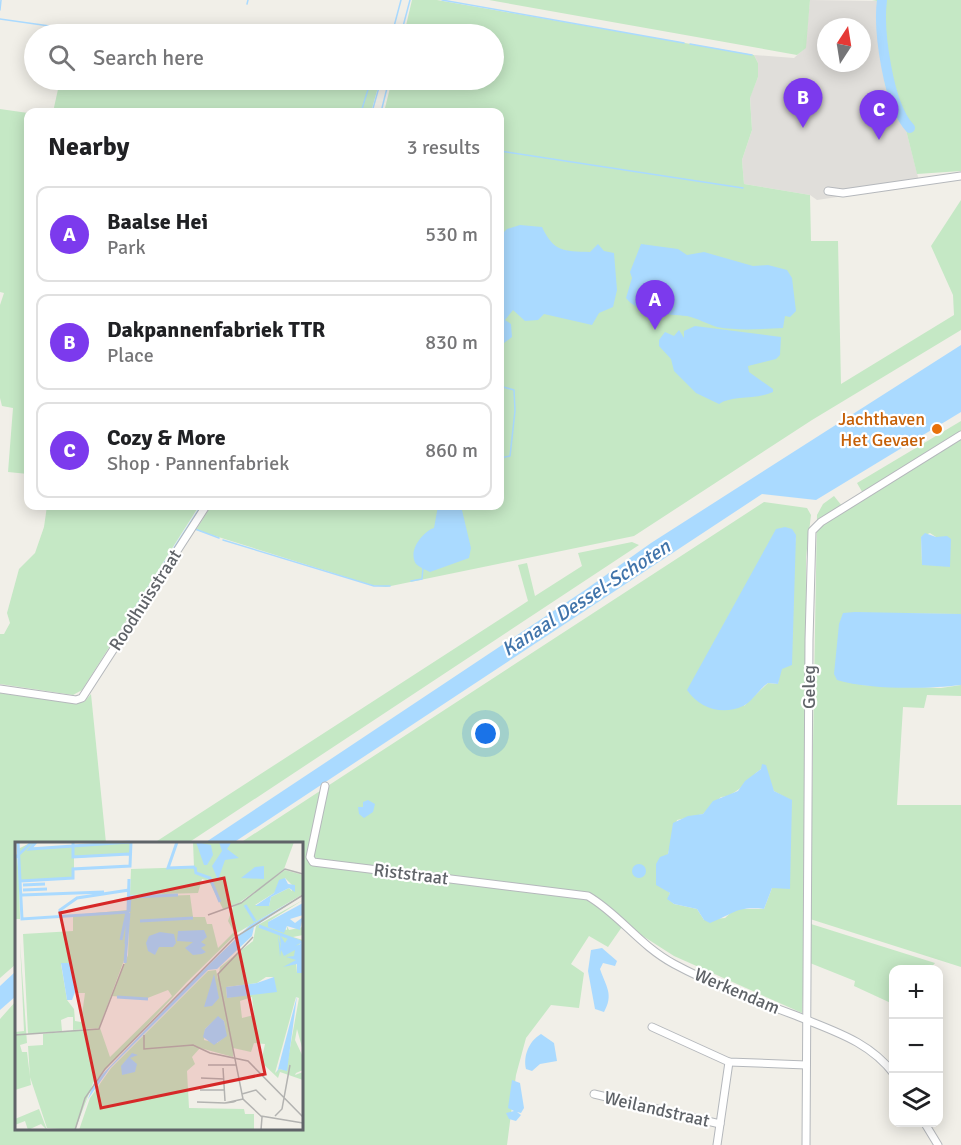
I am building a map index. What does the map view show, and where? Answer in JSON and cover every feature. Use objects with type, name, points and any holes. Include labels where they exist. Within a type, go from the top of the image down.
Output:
[{"type":"street","points":[[828,191],[843,193],[961,176]]},
{"type":"street","name":"Geleg","points":[[806,1020],[812,531],[820,522],[961,435]]},
{"type":"street","name":"Roodhuisstraat","points":[[0,689],[76,700],[85,695],[203,510]]},
{"type":"street","name":"Riststraat","points":[[325,786],[310,857],[313,862],[588,896]]},
{"type":"street","name":"Werkendam","points":[[588,896],[602,904],[649,949],[676,965],[867,1047],[893,1073]]},
{"type":"street","points":[[806,1020],[806,1145]]},
{"type":"street","points":[[652,1027],[729,1062],[806,1065]]},
{"type":"street","points":[[717,1145],[729,1062]]},
{"type":"street","name":"Weilandstraat","points":[[594,1094],[720,1124]]},
{"type":"street","points":[[927,1127],[938,1145]]},
{"type":"shaded area","points":[[810,0],[877,1],[885,85],[906,130],[920,185],[817,200],[810,195],[744,184],[742,160],[752,130],[750,97],[758,77],[758,63],[754,55],[794,58],[805,48]]},
{"type":"green space","points":[[412,0],[437,0],[754,55],[758,63],[758,77],[750,98],[752,130],[742,160],[744,184],[810,195],[811,241],[838,241],[841,384],[954,315],[953,295],[931,246],[961,200],[961,330],[812,420],[634,536],[386,587],[371,585],[196,530],[208,510],[504,510],[504,108],[385,108],[390,90],[504,90],[504,24],[406,24]]},
{"type":"green space","points":[[489,0],[810,0],[806,48],[797,55]]},
{"type":"green space","points":[[872,0],[961,0],[961,171],[917,174],[906,130],[885,85],[877,1]]},
{"type":"green space","points":[[58,90],[377,90],[372,108],[54,108]]},
{"type":"green space","points":[[0,109],[24,112],[24,474],[8,472],[13,408],[2,406],[0,398],[0,305],[4,293],[0,292]]},
{"type":"green space","points":[[961,421],[961,614],[843,613],[861,685],[941,688],[961,685],[961,696],[927,695],[924,708],[903,707],[897,805],[961,805],[961,967],[810,919],[817,515],[823,504],[834,496],[842,506],[864,495],[857,483]],"holes":[[[930,533],[936,537],[922,565],[921,537]]]},
{"type":"green space","points":[[764,502],[807,508],[811,515],[806,557],[805,956],[802,1013],[674,956],[624,924],[608,947],[589,936],[571,964],[584,973],[579,1008],[551,1005],[526,1038],[516,1075],[507,1145],[0,1145],[0,1019],[15,1002],[15,1130],[303,1130],[303,842],[242,842]],"holes":[[[796,535],[778,684],[768,683],[744,706]],[[761,769],[774,791],[786,798],[783,887],[772,888],[764,909],[735,909],[725,918],[704,920],[697,909],[674,904],[668,899],[670,893],[665,888],[668,854],[677,820],[703,814],[721,797],[732,794]]]},
{"type":"green space","points":[[46,510],[196,510],[82,690],[73,695],[0,684],[0,634],[4,634],[10,623],[7,613],[19,569],[35,553],[44,527]]},
{"type":"green space","points":[[632,542],[639,545],[190,842],[156,842],[528,601],[518,565],[527,563],[535,596],[582,566],[578,553]]},
{"type":"green space","points":[[0,693],[73,703],[84,702],[91,694],[106,842],[15,842],[15,965],[0,978]]},
{"type":"green space","points":[[811,924],[935,963],[933,965],[889,965],[889,1002],[854,986],[855,981],[810,963]]},
{"type":"water","points":[[520,225],[542,227],[555,246],[560,249],[590,252],[598,244],[604,251],[614,253],[617,290],[613,307],[599,313],[592,325],[544,314],[538,320],[525,321],[513,310],[505,320],[511,324],[512,337],[504,343],[504,232]]},
{"type":"water","points":[[641,244],[678,249],[687,255],[704,252],[753,266],[768,265],[787,270],[792,278],[796,311],[790,317],[785,316],[783,328],[742,329],[717,327],[687,316],[654,313],[638,308],[626,298],[632,278],[630,272]]},
{"type":"water","points":[[695,326],[781,337],[780,355],[776,359],[748,366],[749,372],[773,389],[773,392],[731,399],[719,404],[696,393],[674,371],[671,359],[659,346],[659,340],[665,332],[674,336],[679,330],[684,338],[684,331]]},
{"type":"water","name":"Kanaal Dessel-Schoten","points":[[961,345],[961,412],[816,500],[762,494],[235,842],[206,842],[585,590],[651,543]]},
{"type":"water","points":[[437,510],[462,510],[471,548],[469,558],[430,572],[416,564],[415,547],[426,533],[434,528]]},
{"type":"water","points":[[785,527],[792,529],[796,535],[792,665],[782,669],[778,684],[768,683],[743,706],[719,710],[704,706],[687,690],[776,529]]},
{"type":"water","points":[[925,533],[936,537],[947,536],[951,539],[950,567],[922,565],[921,537]]},
{"type":"water","points":[[843,613],[961,614],[961,685],[899,688],[866,686],[837,680],[834,674],[839,624]]},
{"type":"water","points":[[762,764],[766,765],[774,791],[792,800],[790,889],[772,888],[764,909],[741,910],[710,923],[704,920],[697,909],[674,904],[667,899],[670,893],[656,885],[656,864],[660,857],[668,854],[673,823],[688,816],[703,814],[713,801],[738,791],[745,781],[761,769]]},
{"type":"water","points":[[368,800],[375,804],[373,812],[364,818],[359,814],[358,807],[363,807],[363,802]]},
{"type":"water","points":[[639,864],[644,866],[646,871],[644,876],[639,878],[634,876],[632,871],[634,866]]},
{"type":"water","points":[[602,948],[617,961],[615,966],[603,963],[600,969],[609,995],[604,1012],[595,1009],[588,971],[591,950]]},
{"type":"water","points":[[15,972],[15,997],[0,1010],[0,986]]},
{"type":"water","points":[[541,1034],[554,1043],[557,1061],[540,1064],[532,1071],[526,1069],[526,1054],[533,1041]]},
{"type":"water","points":[[512,1080],[520,1083],[524,1108],[521,1113],[517,1112],[521,1115],[516,1121],[509,1119],[506,1113],[514,1111],[508,1108]]},
{"type":"waterway","points":[[0,10],[1,0]]},
{"type":"waterway","points":[[247,4],[248,0]]},
{"type":"waterway","points":[[395,24],[401,0]]},
{"type":"waterway","points":[[404,24],[410,0]]},
{"type":"waterway","points":[[442,0],[684,43]]},
{"type":"waterway","points":[[882,0],[883,48],[886,67],[896,103],[910,128]]},
{"type":"waterway","points":[[0,19],[35,24]]},
{"type":"waterway","points":[[690,44],[752,55]]},
{"type":"waterway","points":[[362,108],[368,90]]},
{"type":"waterway","points":[[373,108],[378,90]]},
{"type":"waterway","points":[[382,108],[386,90]]},
{"type":"waterway","points":[[504,152],[743,188]]},
{"type":"waterway","points":[[504,387],[514,390],[515,411],[510,456],[504,457]]},
{"type":"waterway","points":[[130,616],[198,510]]},
{"type":"waterway","points":[[195,529],[219,538]]},
{"type":"waterway","points":[[223,540],[374,586],[390,586]]},
{"type":"waterway","points":[[411,581],[422,579],[423,568]]},
{"type":"place","name":"Dakpannenfabriek TTR","points":[[803,128]]},
{"type":"place","name":"Cozy & More","points":[[879,140]]},
{"type":"place","name":"Baalse Hei","points":[[655,330]]},
{"type":"place","name":"Jachthaven Het Gevaer","points":[[937,429]]}]
